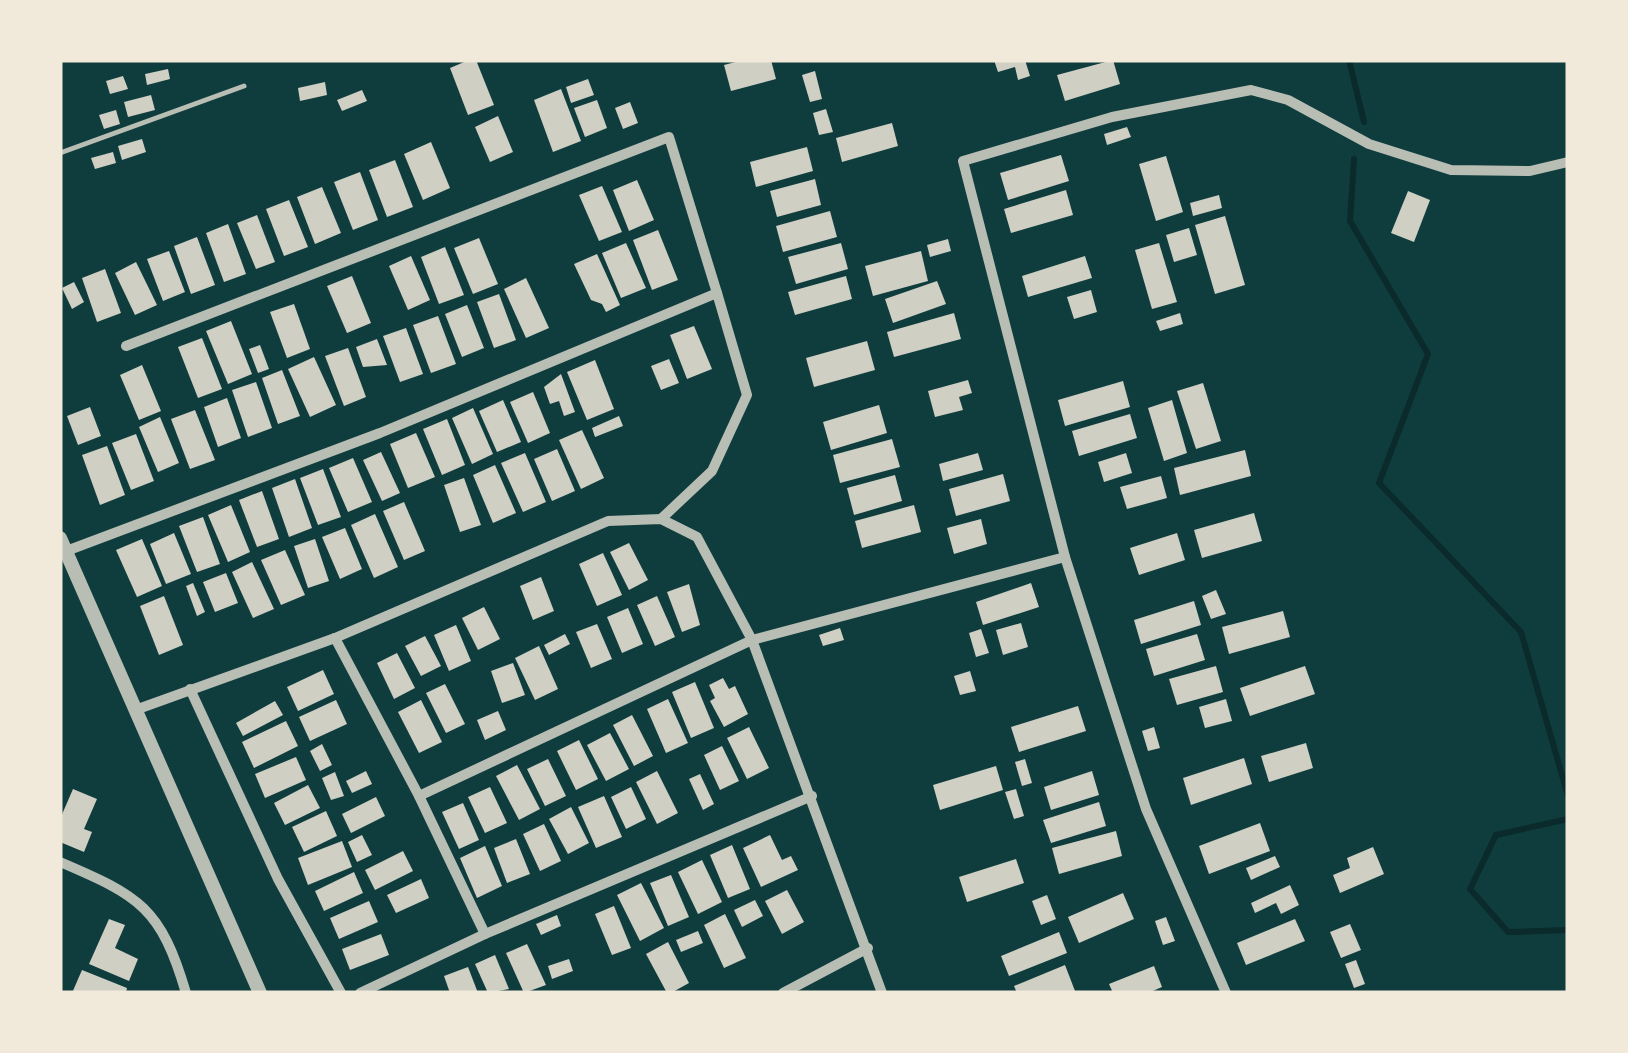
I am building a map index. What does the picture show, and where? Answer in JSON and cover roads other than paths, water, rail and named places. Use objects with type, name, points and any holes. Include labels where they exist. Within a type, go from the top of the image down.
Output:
[{"type":"street","points":[[1226,993],[1146,809],[1065,558],[962,161],[1112,117],[1251,90],[1288,100],[1369,144],[1451,170],[1530,171],[1568,162]]},
{"type":"street","points":[[126,346],[669,137],[746,395],[712,471],[661,518]]},
{"type":"street","points":[[260,993],[138,709],[62,548],[380,434],[717,293]]},
{"type":"street","points":[[138,709],[335,638],[608,521],[661,518],[697,537],[752,640],[882,993]]},
{"type":"street","points":[[419,796],[752,640],[1065,558]]},
{"type":"street","points":[[335,638],[419,796],[485,934]]},
{"type":"street","points":[[190,689],[278,879],[340,993]]},
{"type":"street","points":[[360,993],[485,934],[812,796]]},
{"type":"street","points":[[60,862],[108,882],[150,913],[172,945],[186,993]]},
{"type":"street","points":[[783,993],[868,948]]},
{"type":"lane","points":[[60,153],[244,86]]},
{"type":"waterway","points":[[1349,60],[1364,122]]},
{"type":"waterway","points":[[1354,159],[1350,221],[1428,354],[1379,483],[1521,632],[1568,796]]},
{"type":"waterway","points":[[1568,819],[1496,835],[1470,889],[1508,932],[1568,930]]}]
